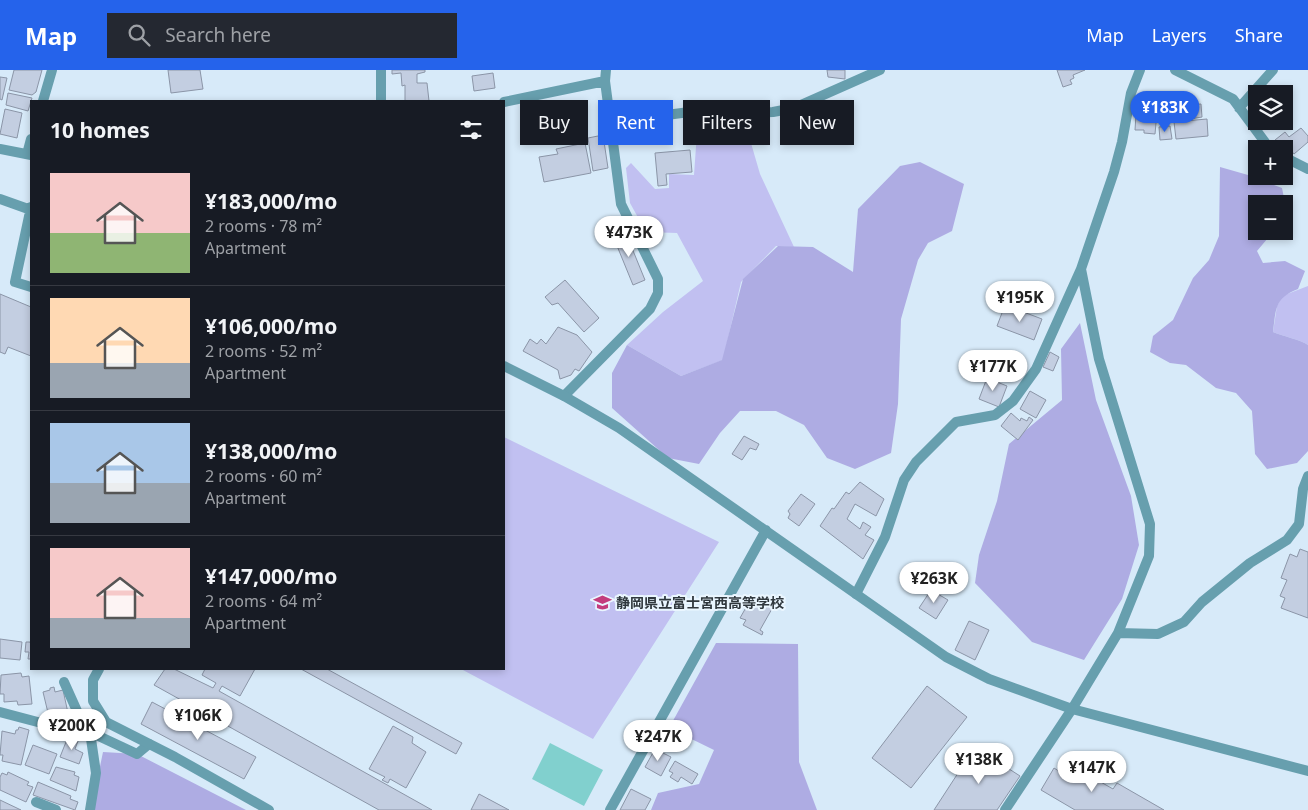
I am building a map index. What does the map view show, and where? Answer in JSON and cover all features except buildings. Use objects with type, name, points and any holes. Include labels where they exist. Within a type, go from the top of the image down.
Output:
[{"type":"street","points":[[43,100],[52,70]]},
{"type":"street","points":[[381,70],[381,100]]},
{"type":"street","points":[[606,70],[605,81],[608,100]]},
{"type":"street","points":[[673,114],[712,109],[751,114],[794,108],[880,70]]},
{"type":"street","points":[[856,594],[885,537],[904,480],[916,462],[956,422],[995,415],[1013,401],[1036,369],[1081,269],[1114,172],[1122,142],[1131,93],[1140,70]]},
{"type":"street","points":[[1175,70],[1233,99],[1263,140]]},
{"type":"street","points":[[1239,108],[1273,70]]},
{"type":"street","points":[[505,102],[605,81]]},
{"type":"street","points":[[564,396],[650,309],[658,292],[658,279],[621,204],[614,145]]},
{"type":"street","points":[[0,149],[29,154]]},
{"type":"street","points":[[1293,162],[1308,169]]},
{"type":"street","points":[[0,199],[30,209]]},
{"type":"street","points":[[30,213],[14,282],[30,288]]},
{"type":"street","points":[[1005,810],[1072,709],[1118,633],[1149,556],[1150,524],[1099,359],[1081,269]]},
{"type":"street","points":[[505,366],[564,396],[619,428],[946,657],[989,679],[1072,709],[1308,772]]},
{"type":"street","points":[[1118,633],[1158,634],[1184,622],[1202,602],[1250,563],[1287,540],[1299,524],[1303,489],[1308,476]]},
{"type":"street","points":[[610,810],[766,530]]},
{"type":"street","points":[[98,670],[93,680],[93,701],[106,722],[269,810]]},
{"type":"street","points":[[64,682],[88,732],[96,773],[90,810]]},
{"type":"street","points":[[0,712],[49,725],[88,732],[137,754],[149,744]]},
{"type":"street","points":[[36,802],[56,810]]},
{"type":"shaded area","points":[[696,145],[752,145],[760,174],[794,247],[776,246],[741,282],[723,360],[681,376],[627,345],[663,312],[703,281],[677,233],[646,232],[630,203],[626,168],[631,163],[655,189],[669,188],[669,174],[694,175]]},
{"type":"shaded area","points":[[920,162],[964,184],[952,231],[928,243],[918,260],[901,319],[898,404],[891,453],[855,469],[827,458],[804,425],[776,411],[740,411],[720,433],[699,464],[668,458],[612,408],[612,373],[627,345],[681,376],[722,360],[743,279],[778,246],[813,247],[853,272],[858,209],[900,166]]},
{"type":"shaded area","points":[[1220,167],[1248,175],[1248,185],[1274,185],[1282,188],[1283,195],[1248,195],[1248,240],[1266,240],[1257,251],[1263,263],[1285,261],[1305,271],[1298,289],[1284,296],[1280,301],[1276,311],[1273,332],[1308,345],[1308,451],[1297,463],[1267,469],[1255,454],[1252,411],[1236,393],[1216,388],[1186,365],[1170,363],[1150,352],[1153,336],[1173,320],[1193,278],[1209,260],[1219,236]]},
{"type":"shaded area","points":[[1308,286],[1308,345],[1273,332],[1277,306],[1282,296]]},
{"type":"shaded area","points":[[1080,323],[1096,400],[1131,496],[1139,545],[1122,599],[1084,660],[1032,642],[975,583],[979,555],[997,501],[1009,444],[1062,400],[1061,349]]},
{"type":"shaded area","points":[[505,437],[719,542],[593,739],[463,670],[505,670]]},
{"type":"shaded area","points":[[716,643],[798,644],[799,762],[817,810],[651,810],[658,793],[699,784],[714,750],[669,728]]},
{"type":"shaded area","points":[[550,743],[603,770],[584,806],[532,779]]},
{"type":"shaded area","points":[[103,752],[137,754],[246,810],[91,810]]},
{"type":"place","name":"静岡県立富士宮西高等学校","points":[[602,602]]}]
